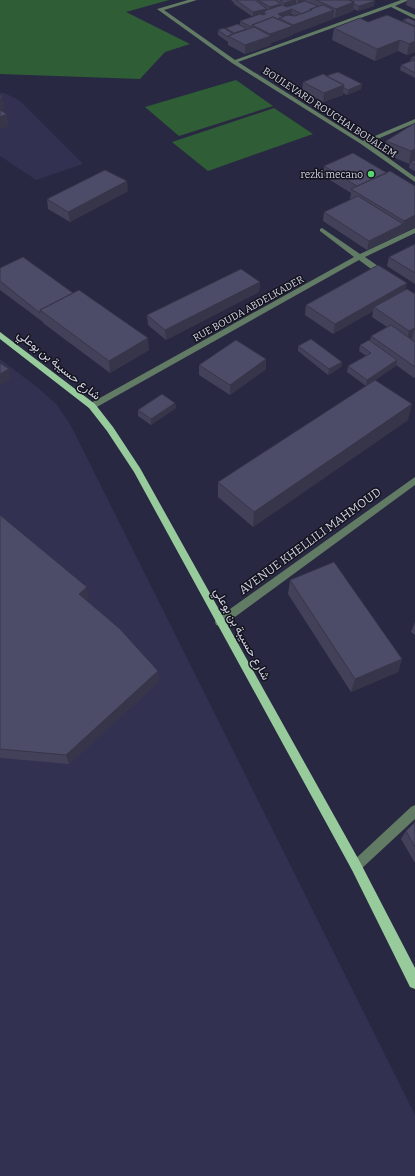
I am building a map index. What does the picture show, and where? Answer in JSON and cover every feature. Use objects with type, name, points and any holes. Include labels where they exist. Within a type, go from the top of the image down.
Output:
[{"type":"main road","name":"شارع حسيبة بن بوعلي","points":[[0,335],[92,406],[110,429],[137,470],[356,866],[415,982]]},
{"type":"street","name":"BOULEVARD ROUCHAI BOUALEM","points":[[194,0],[160,9],[234,62],[363,144],[415,180]]},
{"type":"street","points":[[234,62],[406,0]]},
{"type":"street","points":[[392,6],[415,17]]},
{"type":"street","points":[[363,144],[415,121]]},
{"type":"street","points":[[322,230],[390,279]]},
{"type":"street","name":"RUE BOUDA ABDELKADER","points":[[92,406],[359,257],[415,230]]},
{"type":"street","name":"AVENUE KHELLILI MAHMOUD","points":[[220,622],[415,480]]},
{"type":"street","points":[[356,866],[415,811]]},
{"type":"shaded area","points":[[0,93],[4,93],[15,98],[22,103],[83,164],[36,180],[0,156]]},
{"type":"shaded area","points":[[0,359],[37,387],[57,405],[71,426],[415,1115],[415,1176],[0,1176]]},
{"type":"green space","points":[[0,0],[169,0],[126,12],[190,44],[165,52],[140,79],[0,74]]},
{"type":"green space","points":[[236,80],[273,106],[179,136],[145,107]]},
{"type":"green space","points":[[274,108],[313,134],[208,171],[172,142]]},
{"type":"building","points":[[236,0],[255,0],[267,9],[253,12]]},
{"type":"building","points":[[258,0],[275,0],[281,4],[270,7]]},
{"type":"building","points":[[280,0],[295,0],[284,3]]},
{"type":"building","points":[[316,0],[349,0],[354,2],[336,9]]},
{"type":"building","points":[[349,0],[373,0],[375,1],[359,6]]},
{"type":"building","points":[[305,1],[318,6],[302,14],[292,9],[278,14],[283,17],[279,18],[279,20],[273,17],[252,25],[251,27],[240,21],[260,14],[266,14],[264,11],[282,5],[287,7]]},
{"type":"building","points":[[323,5],[334,10],[293,25],[279,18],[288,15],[295,16]]},
{"type":"building","points":[[387,15],[415,27],[415,41],[409,44],[400,40],[377,49],[334,28],[360,18],[368,22]]},
{"type":"building","points":[[273,17],[293,26],[270,34],[252,25]]},
{"type":"building","points":[[408,18],[415,21],[415,26],[403,20]]},
{"type":"building","points":[[238,24],[247,29],[234,33],[226,28]]},
{"type":"building","points":[[254,27],[271,36],[245,45],[228,36]]},
{"type":"building","points":[[224,28],[233,34],[228,37],[218,30]]},
{"type":"building","points":[[414,60],[415,73],[401,65]]},
{"type":"building","points":[[338,72],[362,84],[348,90],[343,87],[344,85],[326,76]]},
{"type":"building","points":[[323,74],[344,85],[324,93],[303,82]]},
{"type":"building","points":[[0,110],[7,114],[0,117]]},
{"type":"building","points":[[415,123],[415,149],[411,151],[386,141]]},
{"type":"building","points":[[353,153],[387,173],[357,186],[324,166]]},
{"type":"building","points":[[415,160],[415,165],[410,162]]},
{"type":"building","points":[[105,170],[127,181],[68,212],[47,199]]},
{"type":"building","points":[[390,171],[415,186],[415,215],[404,221],[351,189]]},
{"type":"building","points":[[358,196],[403,224],[369,241],[324,212]]},
{"type":"building","points":[[415,244],[415,273],[389,257]]},
{"type":"building","points":[[23,257],[73,293],[40,310],[40,313],[0,281],[0,268]]},
{"type":"building","points":[[378,265],[407,283],[335,324],[306,305]]},
{"type":"building","points":[[241,269],[260,282],[165,330],[147,315]]},
{"type":"building","points":[[407,289],[415,294],[415,328],[409,331],[374,307]]},
{"type":"building","points":[[79,290],[148,338],[109,361],[40,310]]},
{"type":"building","points":[[391,325],[415,342],[415,367],[371,336]]},
{"type":"building","points":[[311,339],[342,362],[329,369],[298,346]]},
{"type":"building","points":[[236,340],[266,359],[230,385],[199,365]]},
{"type":"building","points":[[369,340],[397,360],[367,380],[348,366],[371,353],[360,345]]},
{"type":"building","points":[[0,363],[9,369],[0,374]]},
{"type":"building","points":[[375,380],[412,404],[254,512],[218,482]]},
{"type":"building","points":[[162,394],[175,403],[151,419],[138,410]]},
{"type":"building","points":[[0,515],[87,587],[79,594],[120,629],[158,671],[66,755],[0,749]]},
{"type":"building","points":[[334,562],[402,659],[355,679],[290,580]]},
{"type":"building","points":[[415,822],[415,847],[406,831]]},
{"type":"place","name":"rezki mecano","points":[[371,174]]}]
